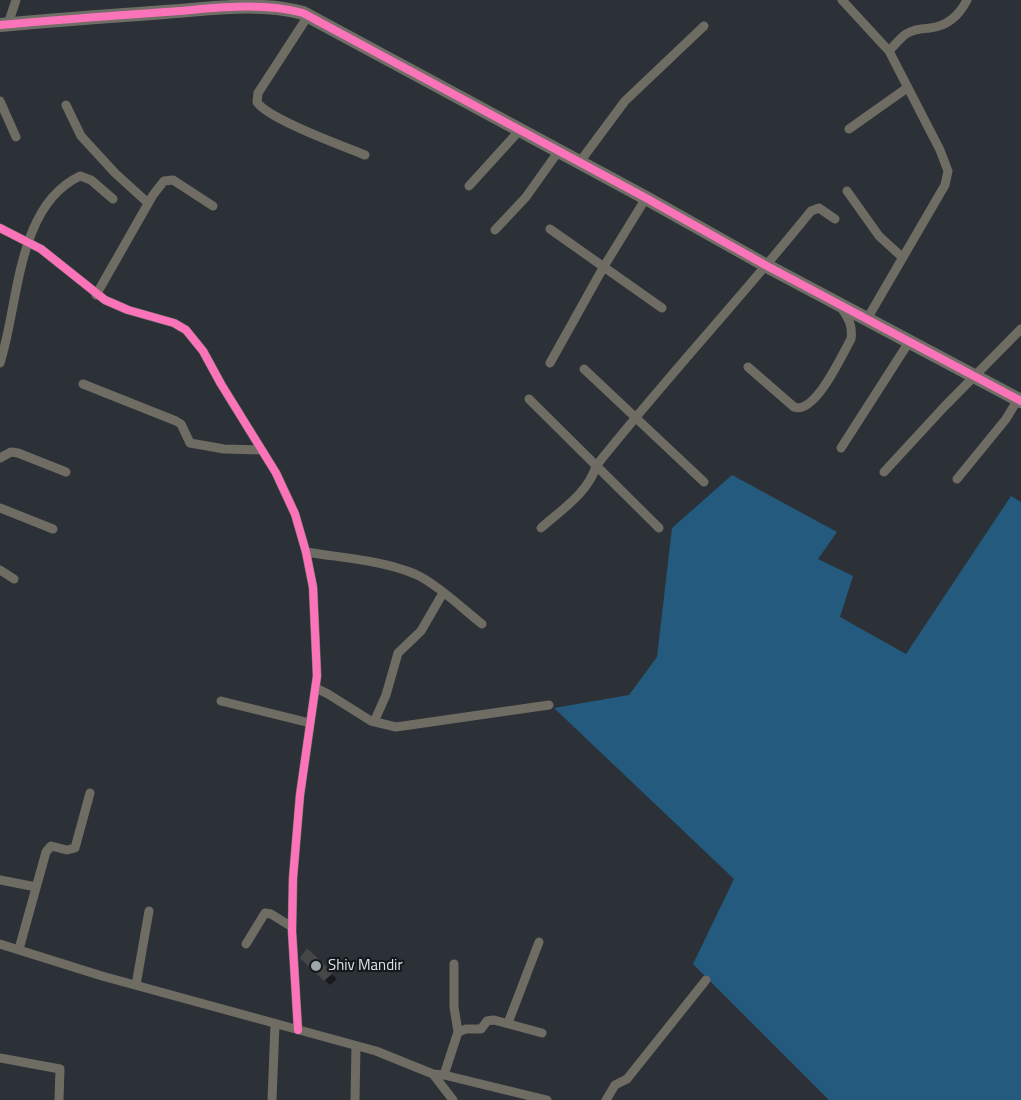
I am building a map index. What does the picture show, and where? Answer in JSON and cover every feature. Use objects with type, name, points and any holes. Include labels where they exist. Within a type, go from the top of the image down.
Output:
[{"type":"street","points":[[4,24],[16,0]]},
{"type":"street","points":[[857,0],[845,4],[889,51],[940,150],[948,171],[948,178],[867,319]]},
{"type":"street","points":[[889,51],[906,34],[950,21],[960,13],[967,0]]},
{"type":"street","points":[[4,24],[223,4],[290,10],[308,16],[646,198],[767,266],[1019,400],[957,479]]},
{"type":"street","points":[[308,16],[258,93],[257,102],[264,109],[300,128],[365,155]]},
{"type":"street","points":[[579,163],[625,101],[704,26]]},
{"type":"street","points":[[849,129],[907,88]]},
{"type":"street","points":[[0,101],[16,137]]},
{"type":"street","points":[[66,105],[81,136],[115,173],[148,203]]},
{"type":"street","points":[[469,186],[519,131]]},
{"type":"street","points":[[495,230],[526,197],[558,152]]},
{"type":"street","points":[[0,363],[5,325],[27,242],[48,202],[80,176],[85,177],[113,199]]},
{"type":"street","points":[[96,295],[161,184],[173,180],[213,206]]},
{"type":"street","points":[[847,191],[879,236],[902,257]]},
{"type":"street","points":[[550,363],[603,268],[646,198]]},
{"type":"street","points":[[541,528],[579,494],[596,466],[635,417],[767,266],[811,211],[819,208],[835,219]]},
{"type":"street","points":[[0,228],[49,255],[96,295],[119,307],[165,320],[186,330],[203,351],[262,450],[285,490],[295,514],[313,587],[316,630],[316,688],[300,795],[294,857],[292,927],[297,1030]]},
{"type":"street","points":[[550,229],[662,308]]},
{"type":"street","points":[[748,367],[794,407],[805,407],[820,393],[851,339],[852,329],[849,319],[840,305]]},
{"type":"street","points":[[884,472],[974,376],[1021,330]]},
{"type":"street","points":[[841,448],[909,342]]},
{"type":"street","points":[[584,369],[704,482]]},
{"type":"street","points":[[83,384],[176,421],[181,424],[190,443],[224,449],[262,450]]},
{"type":"street","points":[[528,399],[659,528]]},
{"type":"street","points":[[0,458],[11,452],[18,453],[66,472]]},
{"type":"street","points":[[0,508],[53,529]]},
{"type":"street","points":[[306,552],[386,565],[415,574],[482,624]]},
{"type":"street","points":[[0,570],[14,579]]},
{"type":"street","points":[[374,722],[386,695],[398,653],[421,632],[443,593]]},
{"type":"street","points":[[316,688],[374,722],[396,727],[549,705]]},
{"type":"street","points":[[221,701],[310,723]]},
{"type":"street","points":[[19,950],[47,848],[56,847],[71,851],[75,848],[90,793]]},
{"type":"street","points":[[0,880],[36,887]]},
{"type":"street","points":[[136,985],[149,911]]},
{"type":"street","points":[[246,944],[265,913],[271,914],[292,927]]},
{"type":"street","points":[[508,1023],[539,942]]},
{"type":"street","points":[[0,944],[136,985],[397,1058],[433,1074],[547,1100]]},
{"type":"street","points":[[444,1075],[458,1032],[454,1007],[454,964]]},
{"type":"street","points":[[606,1100],[615,1085],[627,1079],[706,980]]},
{"type":"street","points":[[458,1032],[466,1029],[481,1029],[490,1020],[542,1033]]},
{"type":"street","points":[[272,1100],[275,1024]]},
{"type":"street","points":[[355,1100],[356,1046]]},
{"type":"street","points":[[0,1058],[60,1069],[59,1100]]},
{"type":"street","points":[[433,1074],[453,1100]]},
{"type":"shaded area","points":[[732,475],[837,532],[818,559],[853,576],[840,617],[906,654],[1011,496],[1021,502],[1021,1100],[829,1100],[693,964],[734,879],[554,708],[629,695],[657,657],[672,528]]},
{"type":"building","points":[[307,948],[333,973],[324,981],[300,958]]},
{"type":"cycle path","points":[[0,25],[234,7],[269,7],[303,13],[767,266],[1021,401]]},
{"type":"cycle path","points":[[0,228],[41,249],[105,300],[128,310],[174,323],[186,330],[203,351],[276,473],[295,514],[313,587],[317,676],[300,795],[293,878],[292,931],[298,1030]]},
{"type":"place","name":"Shiv Mandir","points":[[316,966]]}]
